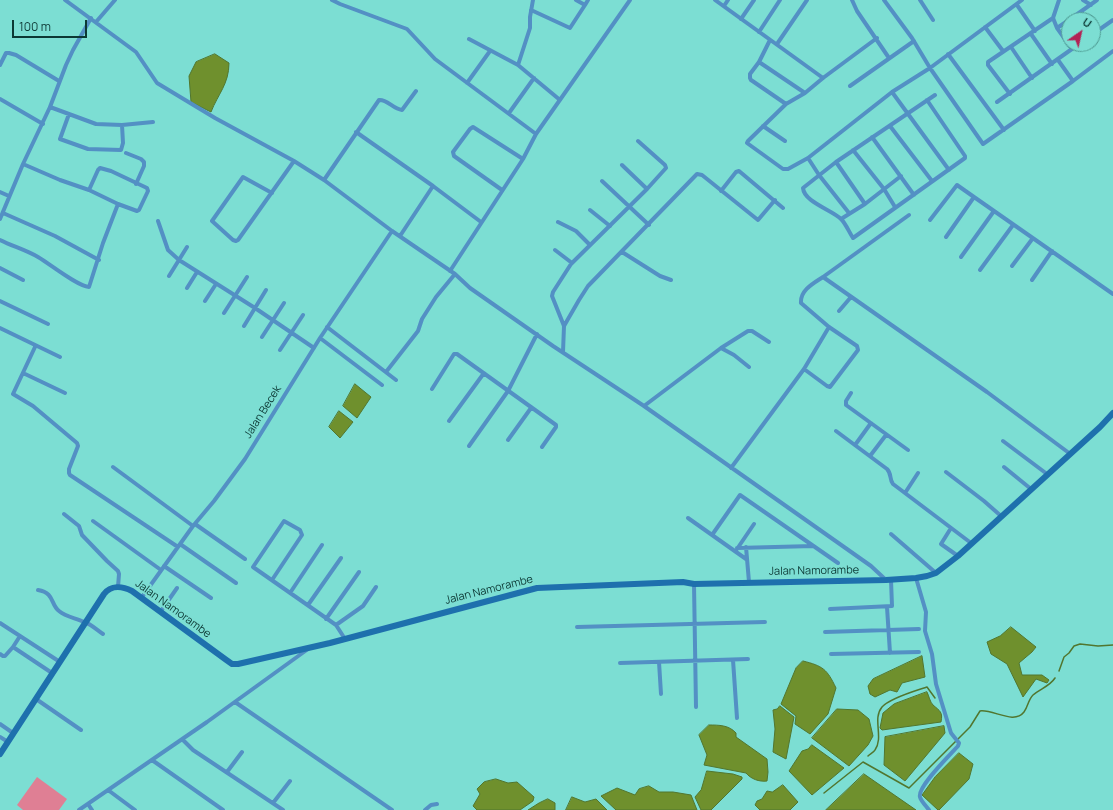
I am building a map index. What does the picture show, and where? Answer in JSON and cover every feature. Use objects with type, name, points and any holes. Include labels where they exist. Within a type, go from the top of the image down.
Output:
[{"type":"main road","name":"Jalan Namorambe","points":[[0,754],[52,673],[110,588],[127,588],[142,597],[232,664],[244,664],[537,588],[683,582],[694,584],[888,580],[916,578],[936,573],[958,556],[1069,453],[1100,427],[1113,413]]},
{"type":"street","points":[[65,0],[139,54],[157,83],[215,118],[294,161],[324,180],[392,231],[450,271],[470,288],[644,406],[871,566],[888,580],[892,606],[830,609]]},
{"type":"street","points":[[96,22],[115,0]]},
{"type":"street","points":[[332,0],[407,29],[433,57],[536,134]]},
{"type":"street","points":[[518,65],[530,28],[533,0]]},
{"type":"street","points":[[576,0],[585,5]]},
{"type":"street","points":[[531,10],[570,28],[588,0]]},
{"type":"street","points":[[450,271],[523,159],[536,134],[630,0]]},
{"type":"street","points":[[715,0],[823,78]]},
{"type":"street","points":[[724,6],[728,0]]},
{"type":"street","points":[[741,19],[754,0]]},
{"type":"street","points":[[759,32],[780,0]]},
{"type":"street","points":[[777,44],[807,0]]},
{"type":"street","points":[[852,0],[857,11],[877,38],[889,58]]},
{"type":"street","points":[[884,0],[914,41],[930,68],[982,143],[985,143],[1004,130],[1113,51]]},
{"type":"street","points":[[920,0],[933,20]]},
{"type":"street","points":[[877,38],[805,93],[786,104],[747,143],[784,169],[788,169],[808,158],[892,92],[930,68],[1022,0]]},
{"type":"street","points":[[1010,94],[987,63],[1053,18],[1059,0]]},
{"type":"street","points":[[1083,0],[1091,5]]},
{"type":"street","points":[[1081,12],[1097,0]]},
{"type":"street","points":[[1017,5],[1035,31]]},
{"type":"street","points":[[0,219],[23,164],[50,107],[59,81],[73,50],[91,18]]},
{"type":"street","points":[[1053,18],[1061,34]]},
{"type":"street","points":[[1101,28],[1113,20]]},
{"type":"street","points":[[1057,28],[1061,25]]},
{"type":"street","points":[[985,27],[1003,51]]},
{"type":"street","points":[[1031,34],[1052,64]]},
{"type":"street","points":[[469,39],[518,65],[560,100]]},
{"type":"street","points":[[770,40],[759,62],[750,74],[750,79],[786,104]]},
{"type":"street","points":[[850,86],[914,41]]},
{"type":"street","points":[[1010,47],[1032,78]]},
{"type":"street","points":[[467,83],[490,51]]},
{"type":"street","points":[[997,102],[1068,52]]},
{"type":"street","points":[[0,65],[6,53],[9,53],[16,55],[59,81]]},
{"type":"street","points":[[948,54],[1004,130]]},
{"type":"street","points":[[1058,60],[1073,81]]},
{"type":"street","points":[[759,62],[805,93]]},
{"type":"street","points":[[509,113],[534,78]]},
{"type":"street","points":[[324,180],[378,100],[384,100],[398,110],[402,110],[416,91]]},
{"type":"street","points":[[892,92],[949,170]]},
{"type":"street","points":[[927,100],[965,156],[964,160],[895,207],[853,238],[841,219],[811,200],[802,190],[803,188],[853,150],[890,126],[927,100],[935,95]]},
{"type":"street","points":[[0,99],[42,124]]},
{"type":"street","points":[[50,107],[96,124],[122,125],[153,122]]},
{"type":"street","points":[[69,114],[60,139],[88,149],[121,150],[122,125]]},
{"type":"street","points":[[763,126],[785,141]]},
{"type":"street","points":[[890,126],[932,182]]},
{"type":"street","points":[[502,190],[454,156],[453,152],[470,128],[474,127],[523,159]]},
{"type":"street","points":[[356,132],[481,222]]},
{"type":"street","points":[[872,137],[914,195]]},
{"type":"street","points":[[563,352],[564,326],[552,294],[572,263],[665,170],[666,167],[638,141]]},
{"type":"street","points":[[853,150],[884,189],[895,207]]},
{"type":"street","points":[[126,153],[141,159],[144,162],[144,166],[136,184]]},
{"type":"street","points":[[808,158],[819,175],[849,213]]},
{"type":"street","points":[[272,193],[243,177],[212,221],[233,240],[238,240],[272,193],[294,161]]},
{"type":"street","points":[[836,162],[866,204]]},
{"type":"street","points":[[23,164],[60,180],[89,190],[136,211],[140,210],[148,191],[147,188],[100,168],[89,190]]},
{"type":"street","points":[[622,165],[647,189]]},
{"type":"street","points":[[720,191],[736,172],[739,171],[783,208]]},
{"type":"street","points":[[564,326],[585,291],[697,174],[702,175],[758,220],[775,200]]},
{"type":"street","points":[[841,219],[866,204],[900,176]]},
{"type":"street","points":[[602,181],[649,225]]},
{"type":"street","points":[[930,220],[957,185],[1113,294]]},
{"type":"street","points":[[400,236],[433,186]]},
{"type":"street","points":[[0,192],[9,196]]},
{"type":"street","points":[[946,237],[974,197]]},
{"type":"street","points":[[0,240],[37,256],[88,287],[91,285],[103,243],[118,204]]},
{"type":"street","points":[[590,210],[610,226]]},
{"type":"street","points":[[961,257],[994,211]]},
{"type":"street","points":[[3,213],[55,236],[99,260]]},
{"type":"street","points":[[804,369],[827,386],[830,386],[858,351],[858,348],[803,306],[801,301],[803,294],[823,277],[909,215]]},
{"type":"street","points":[[158,221],[168,250],[179,260],[292,332],[314,348]]},
{"type":"street","points":[[558,222],[576,231],[590,245]]},
{"type":"street","points":[[980,270],[1014,224]]},
{"type":"street","name":"Jalan Becek","points":[[142,597],[179,545],[245,459],[327,327],[392,231]]},
{"type":"street","points":[[1012,266],[1033,238]]},
{"type":"street","points":[[169,276],[187,247]]},
{"type":"street","points":[[555,250],[572,263]]},
{"type":"street","points":[[1032,280],[1052,251]]},
{"type":"street","points":[[622,252],[660,276],[671,280]]},
{"type":"street","points":[[0,268],[23,280]]},
{"type":"street","points":[[187,288],[197,272]]},
{"type":"street","points":[[386,372],[418,331],[422,318],[454,274]]},
{"type":"street","points":[[224,313],[247,277]]},
{"type":"street","points":[[823,277],[987,392],[1069,453]]},
{"type":"street","points":[[205,301],[216,284]]},
{"type":"street","points":[[244,326],[266,290]]},
{"type":"street","points":[[839,311],[851,297]]},
{"type":"street","points":[[0,300],[48,324]]},
{"type":"street","points":[[262,337],[284,303]]},
{"type":"street","points":[[280,350],[303,315]]},
{"type":"street","points":[[327,327],[396,380]]},
{"type":"street","points":[[731,468],[804,369],[829,327]]},
{"type":"street","points":[[0,328],[60,357]]},
{"type":"street","points":[[644,406],[721,348],[750,330],[768,342]]},
{"type":"street","points":[[469,446],[508,391],[537,334]]},
{"type":"street","points":[[320,338],[382,385]]},
{"type":"street","points":[[35,345],[13,392],[14,396],[33,406],[77,443],[78,446],[69,470],[70,475],[236,583]]},
{"type":"street","points":[[721,348],[734,355],[749,367]]},
{"type":"street","points":[[432,389],[456,354],[556,426],[542,447]]},
{"type":"street","points":[[23,373],[65,393]]},
{"type":"street","points":[[449,421],[484,373]]},
{"type":"street","points":[[851,393],[846,401],[846,405],[908,450]]},
{"type":"street","points":[[508,440],[531,408]]},
{"type":"street","points":[[855,445],[871,424]]},
{"type":"street","points":[[836,431],[891,472],[892,482],[905,493],[971,543]]},
{"type":"street","points":[[870,456],[886,435]]},
{"type":"street","points":[[1002,442],[1047,474]]},
{"type":"street","points":[[113,467],[194,525],[245,559]]},
{"type":"street","points":[[1004,467],[1031,488]]},
{"type":"street","points":[[946,472],[984,501],[1000,516]]},
{"type":"street","points":[[905,493],[918,473]]},
{"type":"street","points":[[712,535],[740,495],[838,564]]},
{"type":"street","points":[[64,514],[79,526],[82,535],[118,571],[118,587]]},
{"type":"street","points":[[688,518],[712,535],[736,549],[746,559]]},
{"type":"street","points":[[93,521],[211,598]]},
{"type":"street","points":[[272,580],[302,535],[300,530],[284,521],[253,567],[336,625],[344,639]]},
{"type":"street","points":[[736,549],[754,524]]},
{"type":"street","points":[[951,528],[941,544],[958,556]]},
{"type":"street","points":[[891,534],[936,573]]},
{"type":"street","points":[[290,593],[322,545]]},
{"type":"street","points":[[736,549],[813,546]]},
{"type":"street","points":[[746,548],[749,582]]},
{"type":"street","points":[[308,606],[341,558]]},
{"type":"street","points":[[326,619],[359,572]]},
{"type":"street","points":[[916,578],[926,612],[925,631],[932,654],[936,684],[951,733],[958,743],[958,746],[920,791],[920,797],[929,810]]},
{"type":"street","points":[[694,584],[696,707]]},
{"type":"street","points":[[336,625],[363,606],[376,587]]},
{"type":"street","points":[[161,611],[178,588]]},
{"type":"street","points":[[38,590],[43,591],[53,600],[57,610],[65,615],[86,622],[103,634]]},
{"type":"street","points":[[887,607],[890,653]]},
{"type":"street","points":[[577,627],[765,622]]},
{"type":"street","points":[[0,623],[60,662]]},
{"type":"street","points":[[824,632],[919,629]]},
{"type":"street","points":[[0,654],[5,656],[20,636]]},
{"type":"street","points":[[13,647],[52,673]]},
{"type":"street","points":[[79,810],[182,740],[311,647]]},
{"type":"street","points":[[831,654],[919,652]]},
{"type":"street","points":[[620,663],[748,659]]},
{"type":"street","points":[[733,660],[737,718]]},
{"type":"street","points":[[660,662],[661,694]]},
{"type":"street","points":[[36,699],[81,730]]},
{"type":"street","points":[[235,702],[392,810]]},
{"type":"street","points":[[0,724],[13,733]]},
{"type":"street","points":[[0,737],[8,742]]},
{"type":"street","points":[[182,740],[193,750],[283,810]]},
{"type":"street","points":[[227,772],[242,752]]},
{"type":"street","points":[[152,760],[223,810]]},
{"type":"street","points":[[273,803],[290,780]]},
{"type":"street","points":[[108,790],[135,810]]},
{"type":"street","points":[[88,804],[92,810]]},
{"type":"street","points":[[425,810],[431,805],[437,804]]},
{"type":"shaded area","points":[[215,54],[229,63],[229,70],[225,83],[211,112],[191,102],[189,76],[196,62]]},
{"type":"shaded area","points":[[355,384],[371,397],[357,418],[343,406]]},
{"type":"shaded area","points":[[339,411],[353,422],[340,438],[329,427]]},
{"type":"shaded area","points":[[1011,627],[1036,647],[1019,663],[1022,675],[1042,675],[1049,680],[1047,683],[1036,679],[1023,697],[1007,664],[991,654],[987,642],[1000,636]]},
{"type":"shaded area","points":[[922,656],[925,677],[902,683],[897,692],[890,690],[875,697],[870,694],[868,686],[873,679]]},
{"type":"shaded area","points":[[803,661],[824,669],[830,676],[836,688],[828,714],[810,734],[795,724],[796,716],[781,704],[796,668]]},
{"type":"shaded area","points":[[927,692],[930,701],[942,716],[941,722],[882,730],[880,728],[883,713],[894,704]]},
{"type":"shaded area","points":[[780,706],[794,717],[786,759],[773,752],[775,729],[773,710]]},
{"type":"shaded area","points":[[837,709],[858,710],[869,719],[873,736],[868,745],[849,766],[812,738]]},
{"type":"shaded area","points":[[709,725],[720,725],[730,728],[736,733],[736,737],[767,759],[767,781],[755,780],[746,773],[704,765],[707,755],[699,735]]},
{"type":"shaded area","points":[[944,726],[945,733],[905,781],[884,765],[885,737]]},
{"type":"shaded area","points":[[812,745],[844,768],[812,795],[789,771],[802,751],[808,749]]},
{"type":"shaded area","points":[[959,753],[973,764],[969,779],[938,810],[922,795],[935,777]]},
{"type":"shaded area","points":[[707,771],[733,774],[742,777],[742,779],[711,810],[701,810],[695,797],[701,790]]},
{"type":"shaded area","points":[[864,774],[916,810],[826,810]]},
{"type":"shaded area","points":[[37,777],[67,799],[59,810],[23,810],[17,805]]},
{"type":"shaded area","points":[[496,779],[508,783],[517,782],[534,797],[533,801],[520,810],[477,810],[473,806],[480,794],[477,789],[484,782]]},
{"type":"shaded area","points":[[783,785],[798,802],[790,810],[760,810],[755,805],[757,801],[762,799],[767,791],[772,792]]},
{"type":"shaded area","points":[[649,786],[659,792],[673,792],[691,795],[697,810],[616,810],[601,796],[617,788],[635,795],[639,789]]},
{"type":"shaded area","points":[[572,797],[585,802],[596,799],[607,810],[566,810]]},
{"type":"shaded area","points":[[548,799],[555,803],[555,810],[528,810],[539,803]]},
{"type":"waterway","points":[[1059,671],[1064,657],[1074,646],[1080,644],[1098,646],[1113,645]]},
{"type":"waterway","points":[[824,793],[863,762],[909,788],[970,727],[980,711],[991,712],[1009,717],[1020,716],[1024,712],[1033,695],[1048,685],[1055,678]]},
{"type":"waterway","points":[[868,756],[874,751],[877,745],[878,717],[882,707],[903,695],[927,687],[935,698]]}]
